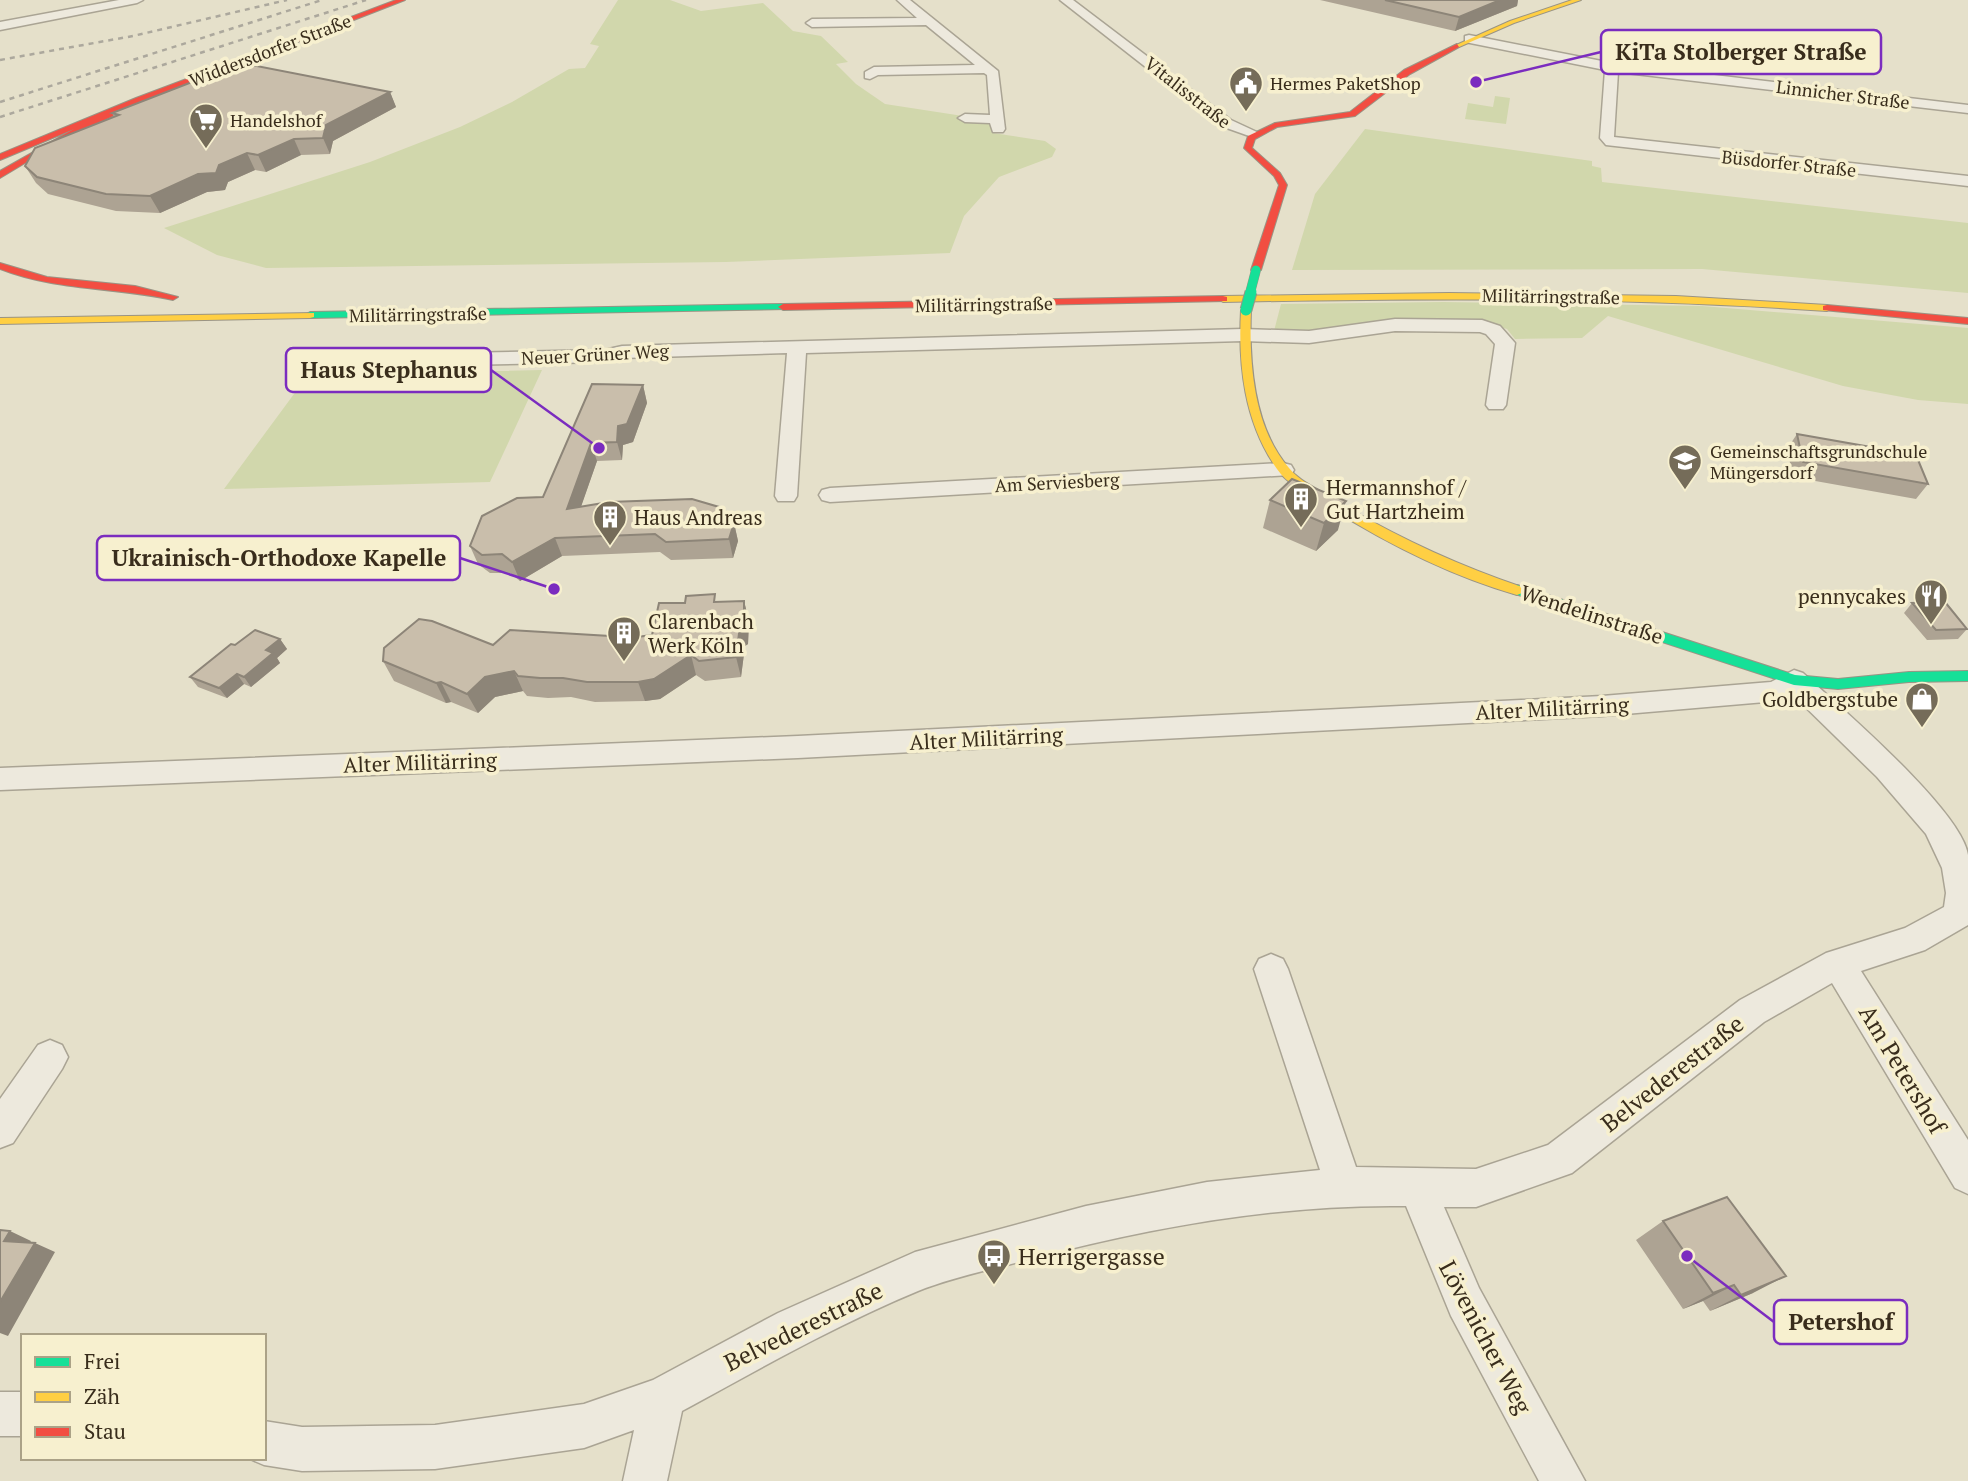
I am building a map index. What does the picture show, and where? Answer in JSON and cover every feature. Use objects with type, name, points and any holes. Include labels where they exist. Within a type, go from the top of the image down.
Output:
[{"type":"main road","name":"Widdersdorfer Straße","points":[[139,100],[402,0]]},
{"type":"main road","points":[[1252,133],[1267,127],[1352,114],[1394,80],[1469,39],[1578,0]]},
{"type":"main road","points":[[0,145],[139,100]]},
{"type":"main road","points":[[0,157],[139,100]]},
{"type":"main road","points":[[0,175],[57,140],[139,100]]},
{"type":"main road","name":"Vitalisstraße","points":[[1252,133],[1248,148],[1277,175],[1283,184],[1283,192]]},
{"type":"main road","name":"Wendelinstraße","points":[[1283,192],[1261,275],[1246,310],[1243,335],[1250,392],[1263,435],[1283,470],[1341,512],[1418,554],[1726,660],[1794,680]]},
{"type":"main road","points":[[0,266],[13,272],[51,280],[133,288],[180,297],[67,299]]},
{"type":"main road","points":[[1239,282],[1261,275]]},
{"type":"main road","name":"Militärringstraße","points":[[1394,280],[1648,282]]},
{"type":"main road","points":[[1737,285],[1968,305]]},
{"type":"main road","name":"Militärringstraße","points":[[0,321],[1520,295],[1689,298],[1879,311],[1968,321]]},
{"type":"main road","name":"Alter Militärring","points":[[1794,680],[1838,684],[1909,677],[1968,676]]},
{"type":"street","points":[[0,26],[137,0]]},
{"type":"street","points":[[903,0],[987,69],[995,80],[997,124],[965,118]]},
{"type":"street","name":"Vitalisstraße","points":[[1066,0],[1226,123],[1252,133]]},
{"type":"street","points":[[812,23],[929,21]]},
{"type":"street","name":"Linnicher Straße","points":[[1469,39],[1612,67],[1968,109]]},
{"type":"street","name":"Büsdorfer Straße","points":[[1612,67],[1607,138],[1611,142],[1968,181]]},
{"type":"street","points":[[870,75],[874,71],[987,69]]},
{"type":"street","points":[[1243,335],[1308,337],[1395,326],[1482,326],[1493,330],[1505,343],[1496,405]]},
{"type":"street","name":"Neuer Grüner Weg","points":[[309,362],[604,356],[622,352],[797,346],[1243,335]]},
{"type":"street","points":[[786,496],[797,346]]},
{"type":"street","name":"Am Serviesberg","points":[[830,495],[1283,470]]},
{"type":"street","name":"Alter Militärring","points":[[0,779],[798,747],[1602,706],[1776,691],[1794,680]]},
{"type":"street","name":"Wendelinstraße","points":[[1794,680],[1888,772],[1938,826],[1964,883]]},
{"type":"street","name":"Belvederestraße","points":[[266,1443],[303,1449],[435,1447],[584,1426],[663,1398],[793,1328],[915,1272],[1086,1225],[1193,1203],[1344,1186],[1476,1188],[1559,1160],[1752,1011],[1838,962],[1914,940],[1958,915],[1964,883]]},
{"type":"street","name":"Am Petershof","points":[[1838,962],[1968,1175]]},
{"type":"street","points":[[1271,969],[1344,1186]]},
{"type":"street","points":[[0,1130],[50,1058]]},
{"type":"street","name":"Lövenicher Weg","points":[[1419,1189],[1434,1238],[1467,1309],[1563,1481]]},
{"type":"street","points":[[645,1481],[663,1398]]},
{"type":"street","points":[[0,1414],[21,1414]]},
{"type":"green space","points":[[618,0],[670,0],[701,11],[763,3],[793,31],[821,36],[848,62],[836,64],[856,84],[885,104],[963,116],[962,121],[985,121],[992,124],[993,133],[1045,141],[1056,149],[1052,157],[999,177],[964,216],[950,253],[726,262],[266,268],[217,255],[164,228],[370,162],[460,127],[512,102],[569,69],[585,68],[599,46],[590,44]]},
{"type":"green space","points":[[1495,96],[1510,98],[1506,124],[1465,119],[1468,103],[1493,107]]},
{"type":"green space","points":[[1365,129],[1592,161],[1592,166],[1601,168],[1602,182],[1968,223],[1968,293],[1702,269],[1292,270],[1315,194]]},
{"type":"green space","points":[[1443,302],[1702,306],[1968,328],[1968,404],[1918,400],[1843,386],[1608,316],[1582,338],[1515,339],[1507,329],[1482,322],[1307,332],[1274,331],[1281,304]]},
{"type":"green space","points":[[542,370],[490,482],[224,489],[308,375]]},
{"type":"building","points":[[1385,0],[1500,0],[1459,17]]},
{"type":"building","name":"Handelshof","points":[[251,65],[390,92],[326,125],[323,138],[294,139],[258,155],[247,153],[219,165],[216,173],[198,174],[150,196],[106,194],[37,177],[25,166],[35,148],[119,115],[112,113],[210,75]]},
{"type":"building","points":[[592,384],[643,385],[627,424],[618,426],[617,442],[591,443],[567,509],[609,502],[692,499],[719,507],[734,523],[729,539],[666,542],[655,534],[555,538],[512,562],[502,554],[482,555],[470,546],[482,516],[517,498],[543,497]]},
{"type":"building","points":[[1797,434],[1916,455],[1928,484],[1803,462]]},
{"type":"building","points":[[1292,479],[1346,501],[1324,523],[1270,500]]},
{"type":"building","points":[[715,594],[714,602],[744,601],[744,624],[740,626],[736,657],[699,661],[691,655],[654,679],[638,682],[587,682],[518,676],[514,671],[485,677],[467,694],[383,661],[384,648],[419,619],[432,621],[493,645],[510,630],[610,636],[613,640],[652,635],[659,603],[685,603],[686,596]]},
{"type":"building","points":[[1945,602],[1967,629],[1936,630],[1912,603]]},
{"type":"building","points":[[255,630],[280,639],[266,650],[273,653],[244,677],[237,674],[219,688],[190,677],[231,644],[235,645]]},
{"type":"building","points":[[1727,1197],[1786,1276],[1741,1295],[1734,1285],[1713,1293],[1663,1221]]},
{"type":"building","points":[[0,1230],[10,1231],[4,1241],[35,1243],[0,1302]]},
{"type":"railway","points":[[0,60],[133,36],[287,0]]},
{"type":"railway","points":[[0,102],[322,0]]},
{"type":"railway","points":[[0,117],[366,0]]},
{"type":"traffic: fast","points":[[1246,310],[1256,270]]},
{"type":"traffic: fast","points":[[310,315],[783,307]]},
{"type":"traffic: fast","points":[[1517,590],[1794,680],[1838,684],[1909,677],[1968,676]]},
{"type":"traffic: slow","points":[[1457,46],[1512,22],[1578,0]]},
{"type":"traffic: slow","points":[[1223,299],[1601,297],[1827,308]]},
{"type":"traffic: slow","points":[[1246,310],[1245,351],[1250,392],[1262,432],[1286,473],[1343,511],[1391,538],[1440,561],[1517,590]]},
{"type":"traffic: slow","points":[[0,321],[310,315]]},
{"type":"traffic: jam","points":[[0,157],[58,132],[402,0]]},
{"type":"traffic: jam","points":[[1256,270],[1283,185],[1277,175],[1248,148],[1251,138],[1275,125],[1352,114],[1407,72],[1457,46]]},
{"type":"traffic: jam","points":[[0,175],[57,140],[139,100]]},
{"type":"traffic: jam","points":[[0,266],[47,280],[135,289],[173,297]]},
{"type":"traffic: jam","points":[[783,307],[1223,299]]},
{"type":"traffic: jam","points":[[1827,308],[1968,321]]},
{"type":"place","name":"KiTa Stolberger Straße","points":[[1476,82]]},
{"type":"place","name":"Hermes PaketShop","points":[[1246,113]]},
{"type":"place","name":"Handelshof","points":[[206,150]]},
{"type":"place","name":"Haus Stephanus","points":[[599,448]]},
{"type":"place","name":"Gemeinschaftsgrundschule Müngersdorf","points":[[1685,491]]},
{"type":"place","name":"Hermannshof / Gut Hartzheim","points":[[1301,529]]},
{"type":"place","name":"Haus Andreas","points":[[610,547]]},
{"type":"place","name":"Ukrainisch-Orthodoxe Kapelle","points":[[554,589]]},
{"type":"place","name":"pennycakes","points":[[1931,626]]},
{"type":"place","name":"Clarenbach Werk Köln","points":[[624,663]]},
{"type":"place","name":"Goldbergstube","points":[[1922,729]]},
{"type":"place","name":"Petershof","points":[[1687,1256]]},
{"type":"place","name":"Herrigergasse","points":[[994,1286]]}]
